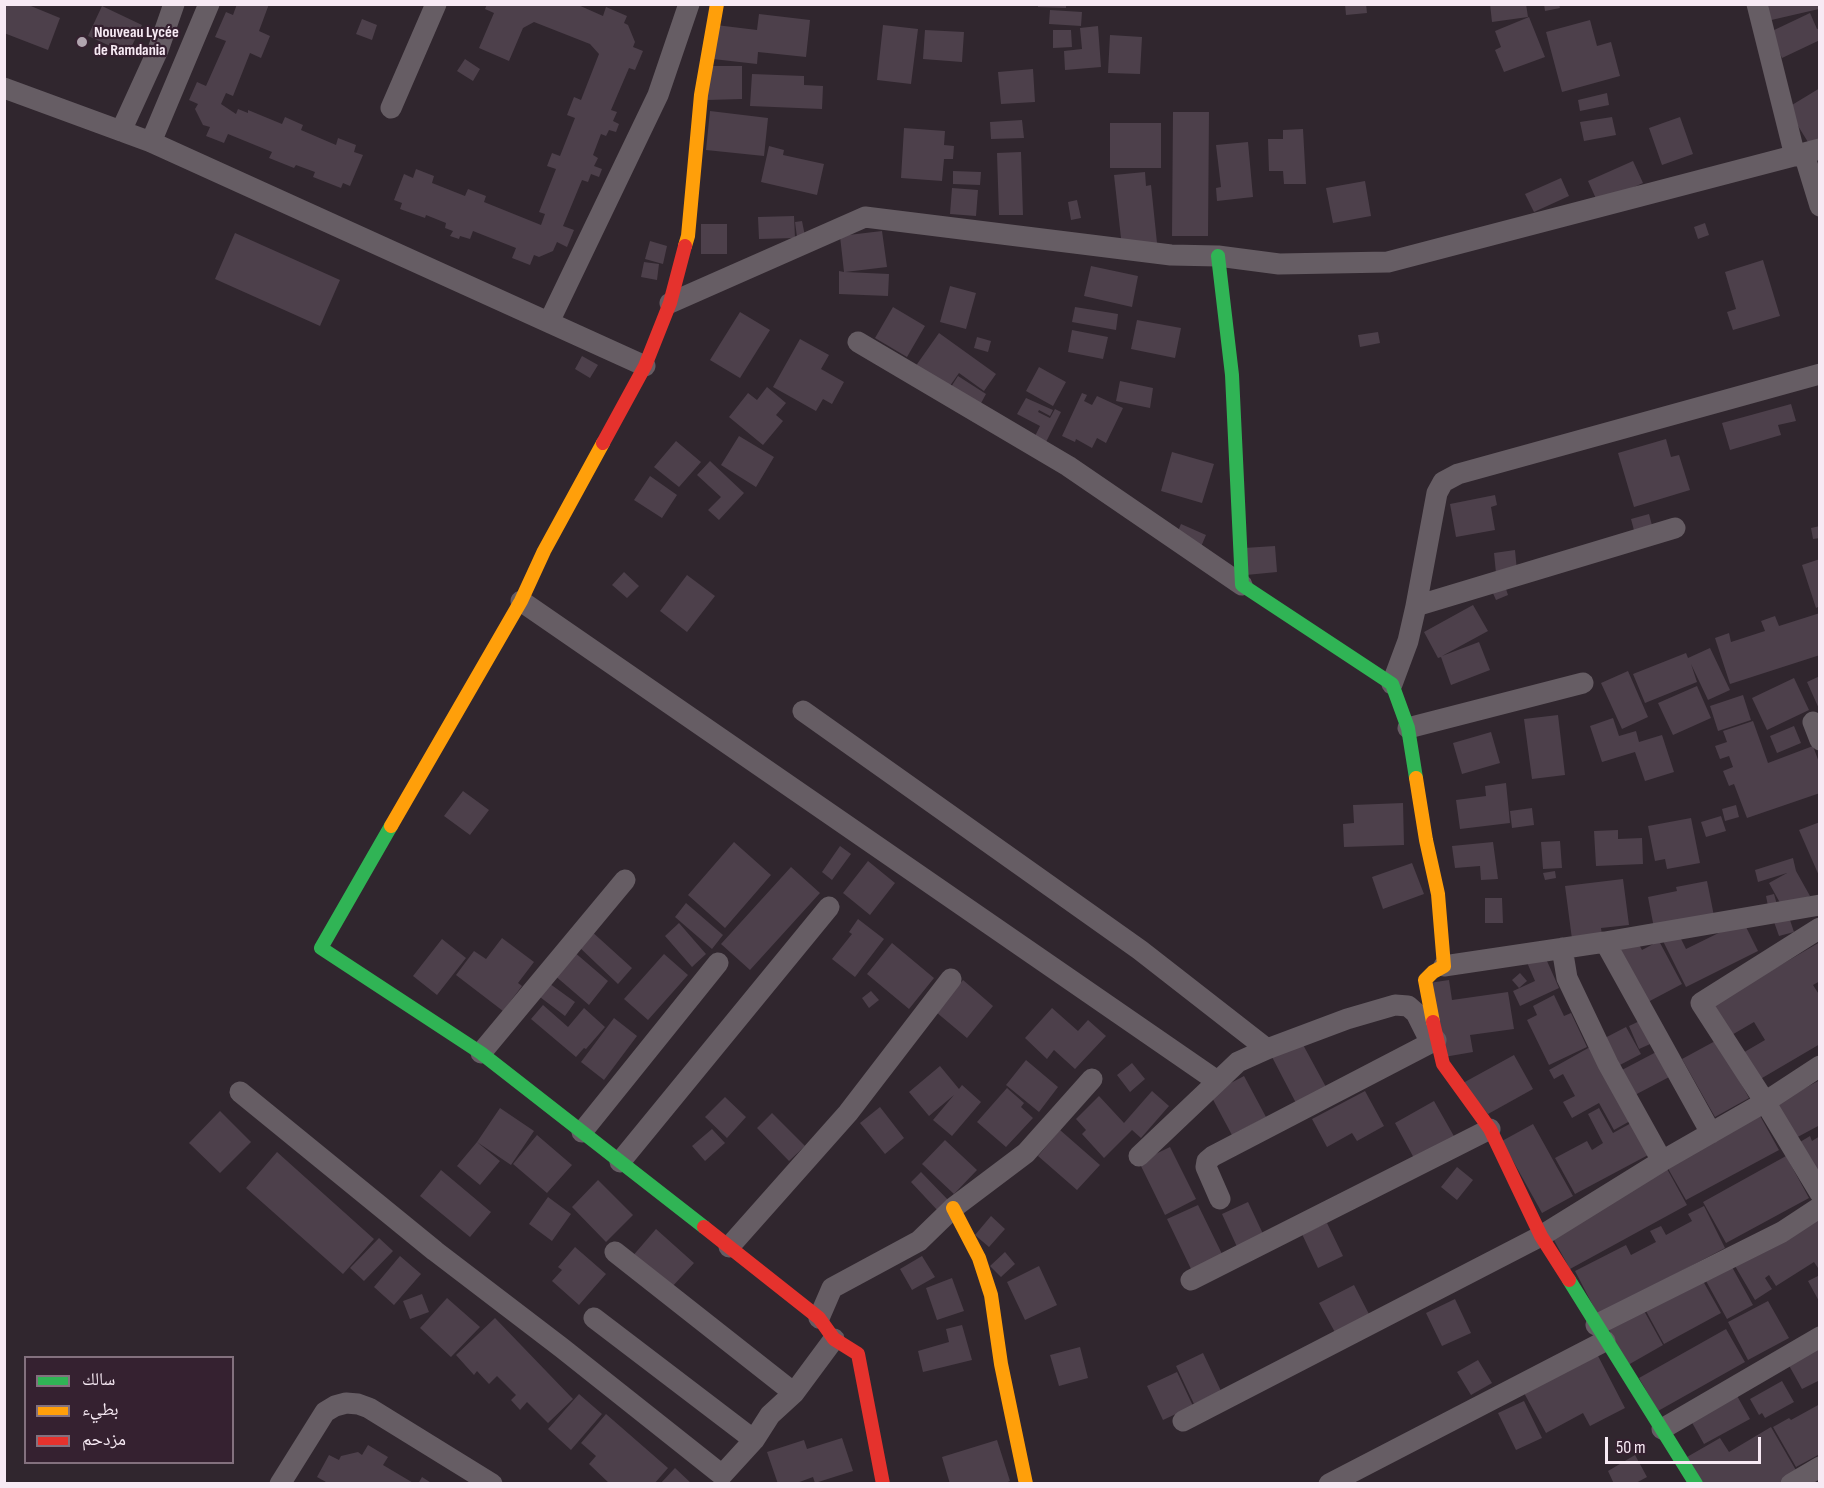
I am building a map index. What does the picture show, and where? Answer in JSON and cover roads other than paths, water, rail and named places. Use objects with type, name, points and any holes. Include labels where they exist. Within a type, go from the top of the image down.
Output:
[{"type":"street","points":[[121,131],[158,50],[174,4]]},
{"type":"street","points":[[151,142],[209,4]]},
{"type":"street","points":[[392,108],[436,4]]},
{"type":"street","points":[[549,322],[658,95],[689,4]]},
{"type":"street","points":[[717,4],[701,95],[688,236],[670,303],[645,366],[544,551],[521,601],[321,948],[481,1053],[819,1318],[834,1339],[858,1354],[883,1484]]},
{"type":"street","points":[[1757,4],[1806,153],[1820,206]]},
{"type":"street","points":[[4,88],[151,142],[645,366]]},
{"type":"street","points":[[670,303],[865,217],[1171,255],[1218,256],[1279,264],[1388,262],[1806,153]]},
{"type":"street","points":[[1218,256],[1232,375],[1242,585]]},
{"type":"street","points":[[858,342],[1068,466],[1392,684],[1408,728],[1426,840],[1438,894],[1444,966]]},
{"type":"street","points":[[1392,684],[1408,641],[1437,493],[1443,482],[1458,474],[1820,374]]},
{"type":"street","points":[[1416,606],[1675,528]]},
{"type":"street","points":[[521,601],[1217,1081]]},
{"type":"street","points":[[1408,728],[1583,683]]},
{"type":"street","points":[[803,711],[1140,950],[1267,1048]]},
{"type":"street","points":[[481,1053],[625,879]]},
{"type":"street","points":[[1433,1042],[1425,980],[1444,966],[1605,942],[1820,905]]},
{"type":"street","points":[[620,1162],[829,907]]},
{"type":"street","points":[[1820,928],[1701,1003],[1820,1193]]},
{"type":"street","points":[[1605,942],[1711,1132]]},
{"type":"street","points":[[1562,948],[1567,978],[1608,1064],[1662,1161]]},
{"type":"street","points":[[582,1132],[718,963]]},
{"type":"street","points":[[729,1247],[848,1113],[951,980]]},
{"type":"street","points":[[1139,1156],[1238,1062],[1267,1048],[1347,1019],[1395,1005],[1408,1006],[1416,1013],[1443,1064],[1490,1129],[1541,1236],[1696,1484]]},
{"type":"street","points":[[1220,1199],[1206,1167],[1207,1161],[1213,1156],[1433,1042]]},
{"type":"street","points":[[1183,1421],[1541,1236],[1662,1161],[1765,1102],[1820,1066]]},
{"type":"street","points":[[819,1318],[832,1287],[919,1241],[953,1208],[1026,1153],[1092,1079]]},
{"type":"street","points":[[240,1092],[435,1251],[727,1479],[770,1415],[794,1393],[834,1339]]},
{"type":"street","points":[[1191,1280],[1490,1129]]},
{"type":"street","points":[[1329,1484],[1782,1232],[1820,1207]]},
{"type":"street","points":[[953,1208],[975,1249],[991,1295],[1001,1364],[1026,1484]]},
{"type":"street","points":[[615,1252],[794,1393]]},
{"type":"street","points":[[594,1318],[754,1440]]},
{"type":"street","points":[[1662,1429],[1820,1337]]},
{"type":"street","points":[[280,1484],[325,1412],[346,1403],[369,1408],[492,1484]]},
{"type":"street","points":[[1791,1484],[1820,1467]]},
{"type":"place","name":"Nouveau Lycée de Ramdania","points":[[82,42]]}]
